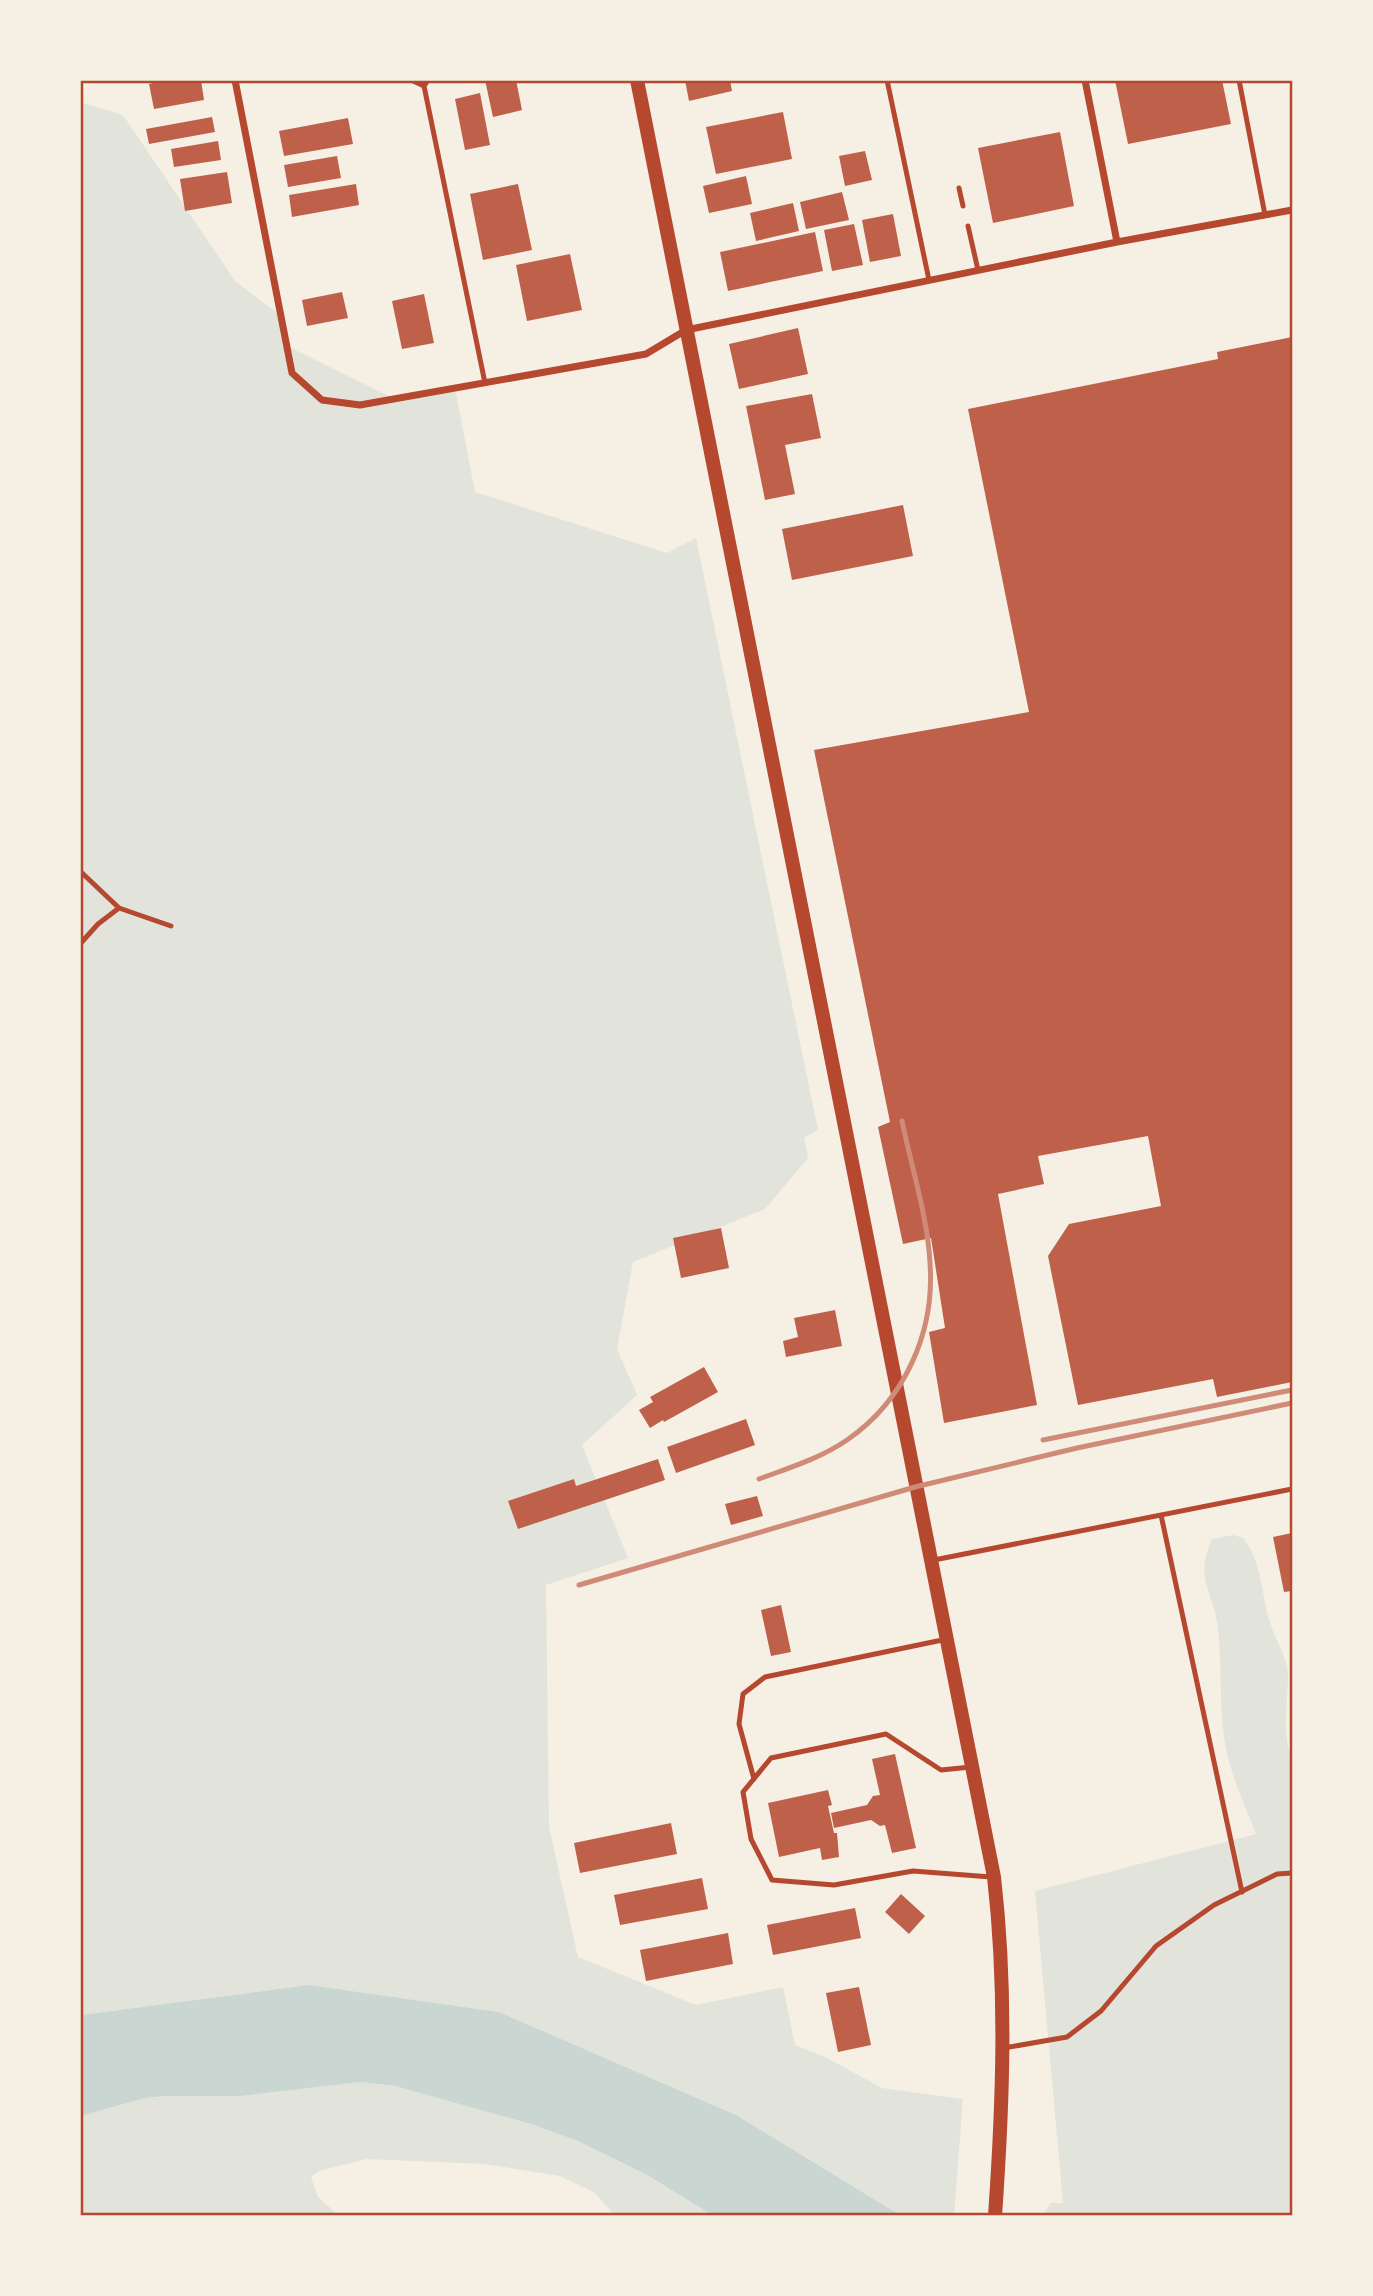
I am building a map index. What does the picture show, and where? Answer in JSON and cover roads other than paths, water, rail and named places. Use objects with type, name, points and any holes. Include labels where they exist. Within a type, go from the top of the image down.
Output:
[{"type":"main road","points":[[637,80],[994,1877],[1003,1986],[1004,2048],[995,2216]]},
{"type":"street","points":[[235,80],[292,373],[321,400],[360,405],[646,354],[686,330],[1117,242],[1293,210]]},
{"type":"street","points":[[1085,80],[1117,242]]},
{"type":"lane","points":[[411,80],[426,83],[485,383]]},
{"type":"lane","points":[[887,80],[929,280]]},
{"type":"lane","points":[[1240,80],[1265,215]]},
{"type":"lane","points":[[959,188],[963,206]]},
{"type":"lane","points":[[968,226],[978,270]]},
{"type":"lane","points":[[80,870],[120,908],[171,926]]},
{"type":"lane","points":[[80,944],[98,924],[120,908]]},
{"type":"lane","points":[[930,1561],[1293,1489]]},
{"type":"lane","points":[[1161,1515],[1242,1892]]},
{"type":"lane","points":[[754,1779],[739,1724],[743,1695],[765,1677],[947,1639]]},
{"type":"lane","points":[[974,1767],[941,1770],[886,1734],[771,1758],[743,1792],[751,1839],[772,1880],[834,1885],[913,1871],[994,1877]]},
{"type":"lane","points":[[1004,2048],[1067,2037],[1101,2011],[1156,1946],[1214,1905],[1277,1874],[1293,1873]]},
{"type":"railway","points":[[759,1479],[816,1457],[847,1440],[885,1405],[912,1362],[927,1314],[930,1263],[923,1210],[902,1121]]},
{"type":"railway","points":[[1043,1440],[1292,1390]]},
{"type":"railway","points":[[579,1585],[915,1487],[1077,1448],[1292,1403]]}]
